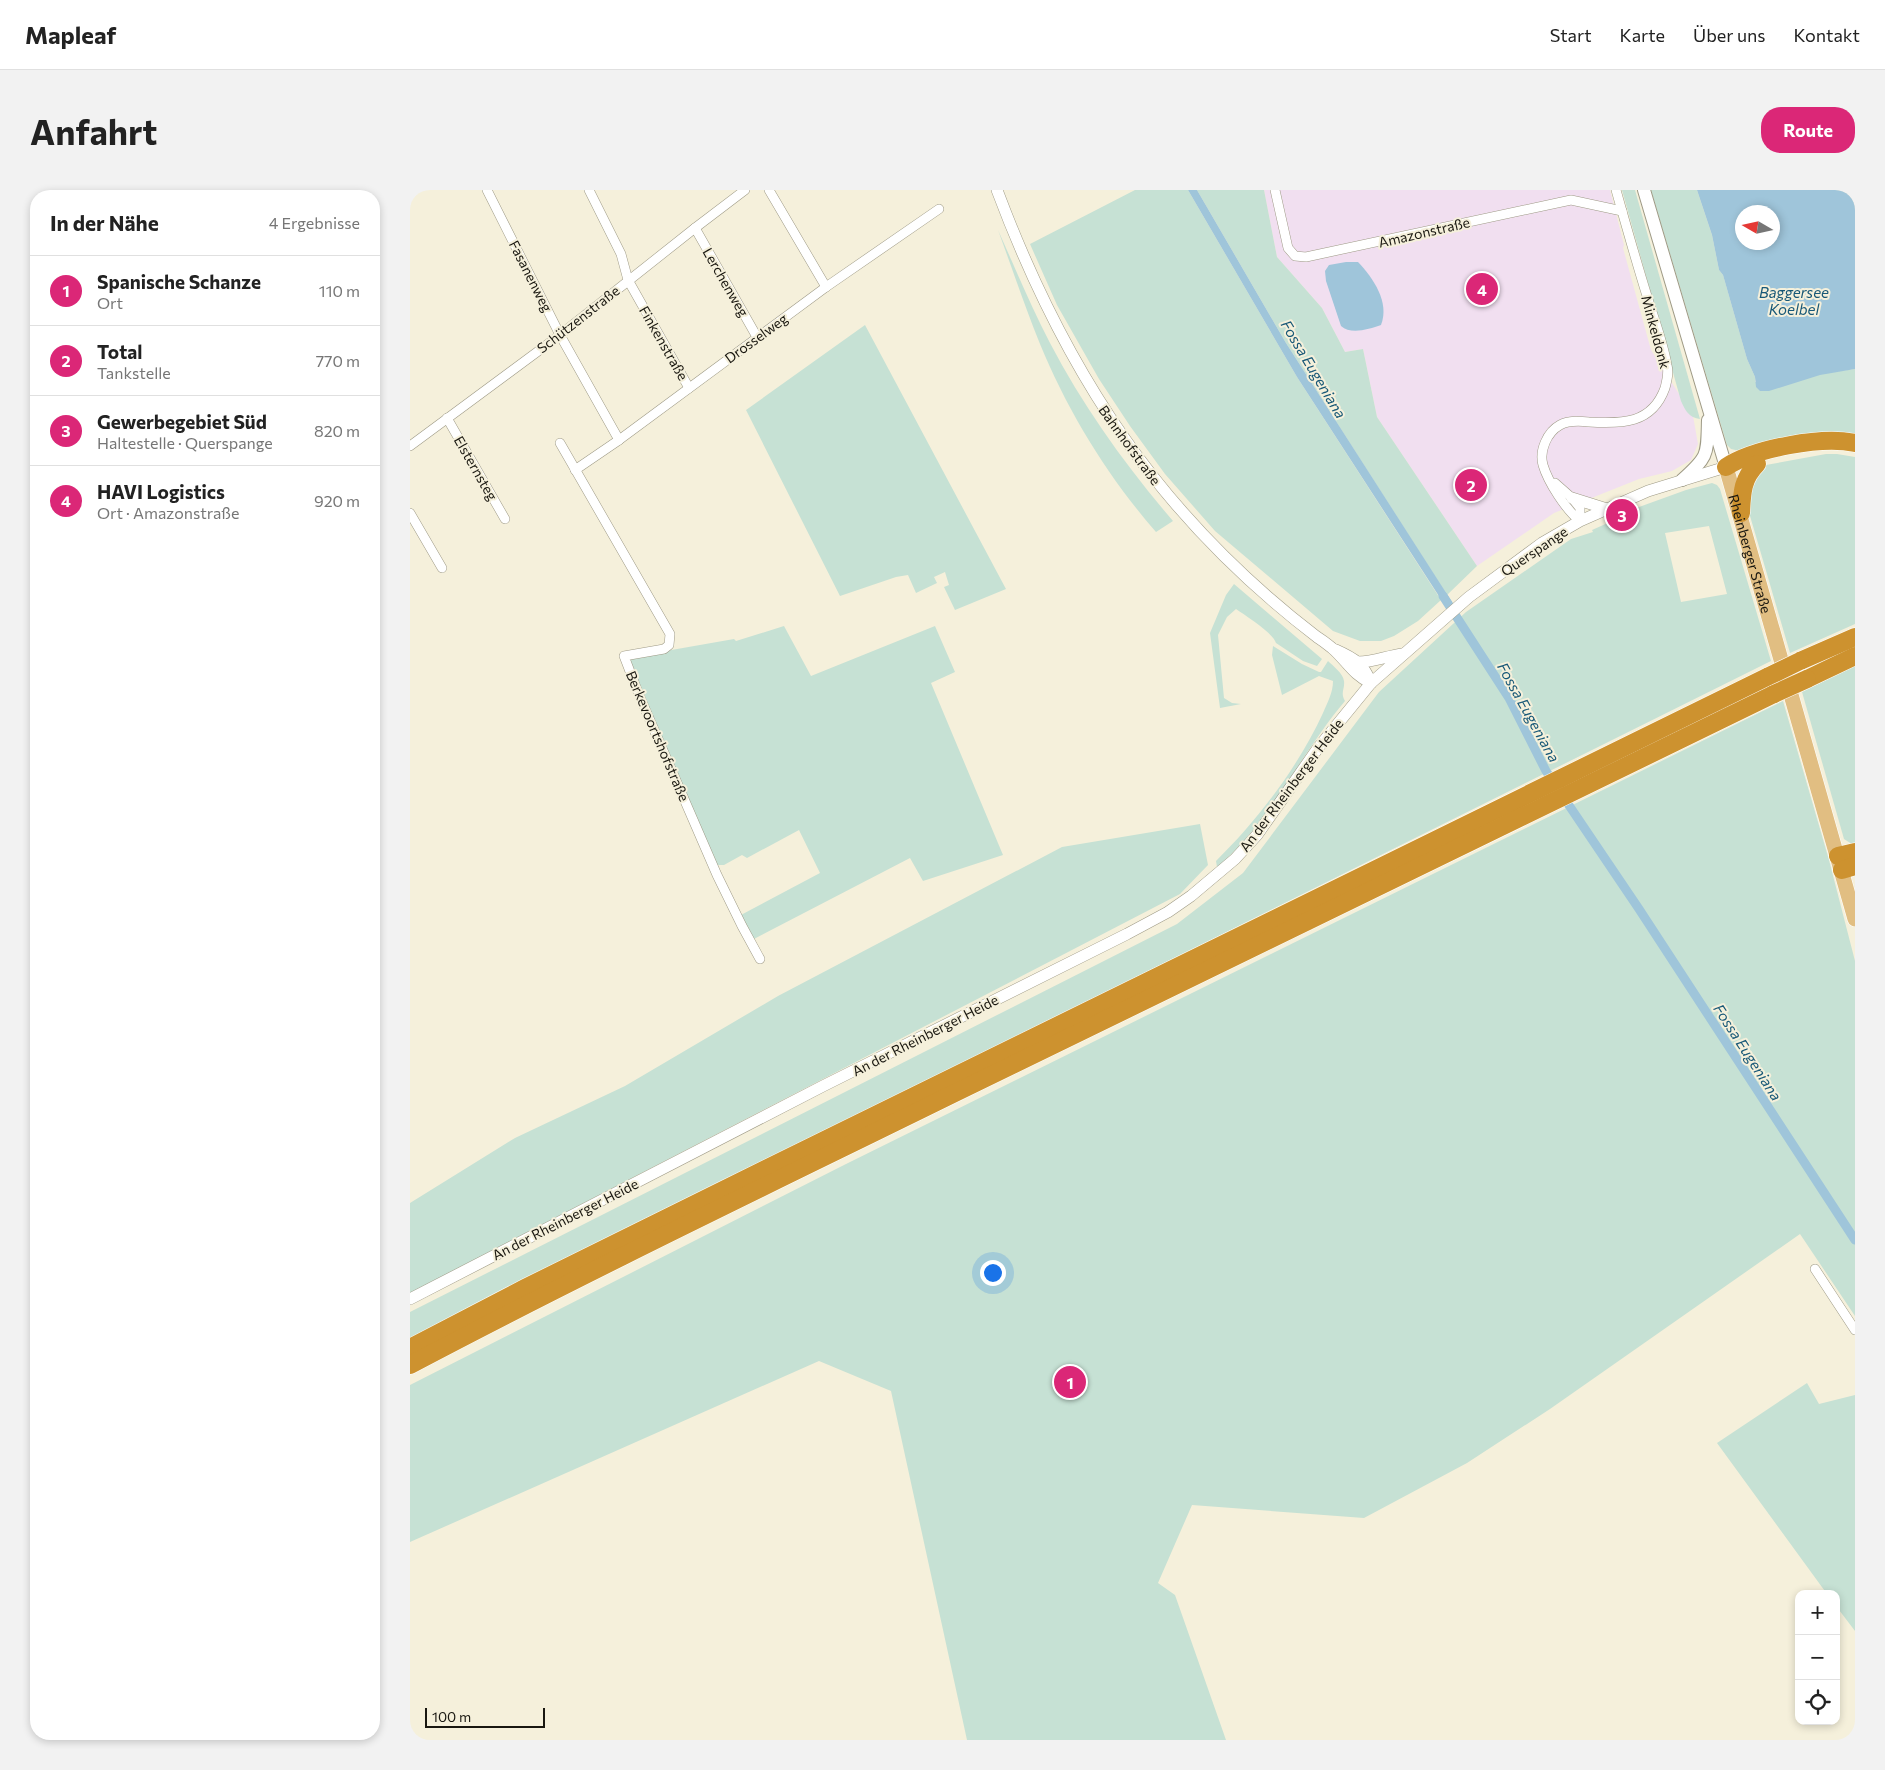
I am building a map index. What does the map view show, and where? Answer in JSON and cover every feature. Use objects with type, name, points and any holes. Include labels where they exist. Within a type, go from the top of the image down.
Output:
[{"type":"highway","points":[[1726,467],[1738,459],[1772,449],[1834,440],[1855,442]]},
{"type":"highway","points":[[1726,467],[1741,467],[1809,453],[1834,450],[1855,451]]},
{"type":"highway","points":[[1741,514],[1744,480],[1757,464]]},
{"type":"highway","points":[[1577,780],[1769,676],[1847,640],[1855,628]]},
{"type":"highway","points":[[410,1348],[543,1279],[1503,815],[1855,656]]},
{"type":"highway","points":[[410,1365],[1503,815]]},
{"type":"main road","name":"Rheinberger Straße","points":[[1644,190],[1726,467],[1847,861],[1855,919]]},
{"type":"main road","points":[[1682,480],[1702,463],[1707,450],[1709,410]]},
{"type":"street","name":"Fasanenweg","points":[[487,190],[560,335],[618,440]]},
{"type":"street","name":"Finkenstraße","points":[[589,190],[621,254],[628,280],[690,388]]},
{"type":"street","name":"Schützenstraße","points":[[410,446],[560,335],[745,190]]},
{"type":"street","points":[[769,190],[826,287]]},
{"type":"street","name":"Bahnhofstraße","points":[[997,190],[1024,258],[1054,324],[1089,386],[1126,442],[1164,492],[1210,543],[1267,596],[1332,648],[1354,673],[1370,683]]},
{"type":"street","name":"Amazonstraße","points":[[1274,190],[1288,248],[1295,256],[1306,257],[1571,200],[1622,211]]},
{"type":"street","name":"Minkeldonk","points":[[1580,521],[1570,514],[1543,464],[1542,456],[1547,439],[1555,428],[1569,422],[1613,423],[1636,420],[1657,403],[1666,384],[1668,367],[1616,190]]},
{"type":"street","name":"Drosselweg","points":[[575,470],[826,287],[939,209]]},
{"type":"street","name":"Lerchenweg","points":[[695,228],[757,337]]},
{"type":"street","name":"Elsternsteg","points":[[447,418],[505,519]]},
{"type":"street","name":"Berkevoortshofstraße","points":[[560,443],[670,634],[669,645],[664,649],[624,656],[717,876],[738,920],[760,959]]},
{"type":"street","name":"Querspange","points":[[1370,683],[1469,597],[1542,543],[1580,521],[1655,488],[1726,467]]},
{"type":"street","points":[[1548,476],[1580,508],[1580,521]]},
{"type":"street","points":[[1572,498],[1607,509]]},
{"type":"street","points":[[410,513],[442,568]]},
{"type":"street","name":"Bahnhofstraße","points":[[1332,648],[1358,662]]},
{"type":"street","points":[[1358,662],[1380,660],[1388,656],[1403,654]]},
{"type":"street","points":[[1358,662],[1367,671],[1370,683]]},
{"type":"street","name":"An der Rheinberger Heide","points":[[410,1299],[823,1086],[1168,912],[1191,896],[1235,859],[1257,835],[1318,748],[1370,683]]},
{"type":"street","points":[[1815,1269],[1855,1330]]},
{"type":"shaded area","points":[[1264,190],[1610,190],[1624,245],[1623,248],[1651,350],[1693,416],[1698,444],[1691,460],[1672,471],[1639,479],[1554,513],[1477,566],[1377,417],[1363,349],[1345,352],[1322,308],[1277,257]]},
{"type":"green space","points":[[1135,190],[1188,190],[1297,377],[1441,600],[1418,621],[1394,636],[1381,641],[1360,641],[1333,631],[1215,531],[1165,474],[1099,379],[1057,305],[1030,244]]},
{"type":"green space","points":[[1197,190],[1264,190],[1277,257],[1322,308],[1345,352],[1363,349],[1377,417],[1477,566],[1447,595],[1286,343]]},
{"type":"green space","points":[[1622,190],[1635,190],[1700,419],[1690,415],[1681,401]]},
{"type":"green space","points":[[1651,190],[1697,190],[1712,235],[1719,270],[1723,275],[1755,382],[1855,369],[1855,438],[1740,451],[1731,449],[1727,445]]},
{"type":"green space","points":[[998,230],[1023,287],[1063,367],[1091,413],[1122,458],[1173,521],[1156,532],[1122,489],[1076,419],[1040,344]]},
{"type":"green space","points":[[865,325],[1006,589],[955,610],[944,587],[949,585],[945,572],[934,577],[937,583],[916,593],[908,575],[896,577],[840,596],[746,410]]},
{"type":"green space","points":[[1826,454],[1855,457],[1855,624],[1790,653],[1748,509],[1747,485],[1760,467]]},
{"type":"green space","points":[[1712,483],[1720,489],[1771,661],[410,1338],[410,1312],[1177,924],[1243,873],[1379,692],[1466,612],[1571,539],[1593,532],[1592,530],[1628,514],[1628,511],[1686,490]],"holes":[[[1709,526],[1727,594],[1681,602],[1665,533]]]},
{"type":"green space","points":[[1234,584],[1322,659],[1317,666],[1303,661],[1276,643],[1264,629],[1236,609],[1227,617],[1218,635],[1224,698],[1232,703],[1241,704],[1220,708],[1210,633],[1226,595]]},
{"type":"green space","points":[[784,626],[811,676],[935,626],[955,672],[931,683],[1003,855],[923,881],[910,858],[752,940],[739,916],[820,873],[799,830],[747,858],[742,855],[724,865],[717,865],[630,663],[632,658],[643,655],[734,639],[736,641]]},
{"type":"green space","points":[[1273,646],[1319,672],[1321,672],[1328,661],[1342,675],[1345,701],[1254,829],[1217,867],[1216,861],[1262,810],[1302,753],[1323,713],[1332,690],[1333,681],[1319,676],[1282,695],[1272,655]]},
{"type":"green space","points":[[1855,666],[1855,846],[1844,839],[1802,692]]},
{"type":"green space","points":[[1783,701],[1829,860],[1855,961],[1855,1316],[1800,1234],[1550,1409],[1467,1463],[1364,1518],[1192,1505],[1158,1583],[1175,1595],[1226,1740],[967,1740],[891,1391],[819,1361],[410,1542],[410,1385],[846,1164]]},
{"type":"green space","points":[[1200,824],[1208,865],[1180,894],[410,1293],[410,1203],[515,1138],[625,1086],[778,996],[1062,847]]},
{"type":"green space","points":[[1807,1383],[1819,1404],[1855,1395],[1855,1631],[1840,1611],[1840,1590],[1824,1590],[1717,1443]]},
{"type":"water","points":[[1188,190],[1197,190],[1286,343],[1452,602],[1446,607],[1297,377]]},
{"type":"water","name":"Baggersee Koelbel","points":[[1697,190],[1855,190],[1855,369],[1820,375],[1769,391],[1760,391],[1756,387],[1755,377],[1747,359],[1723,275],[1719,270],[1712,235]]},
{"type":"water","points":[[1358,262],[1379,291],[1383,308],[1381,325],[1355,331],[1341,326],[1326,281],[1325,271],[1329,265]]},
{"type":"waterway","name":"Fossa Eugeniana","points":[[1443,596],[1509,698],[1546,771],[1555,784]]},
{"type":"waterway","name":"Fossa Eugeniana","points":[[1562,795],[1639,909],[1855,1240]]},
{"type":"place","name":"HAVI Logistics","points":[[1482,289]]},
{"type":"place","name":"Total","points":[[1471,485]]},
{"type":"place","name":"Gewerbegebiet Süd","points":[[1622,515]]},
{"type":"place","name":"Spanische Schanze","points":[[1070,1382]]}]
